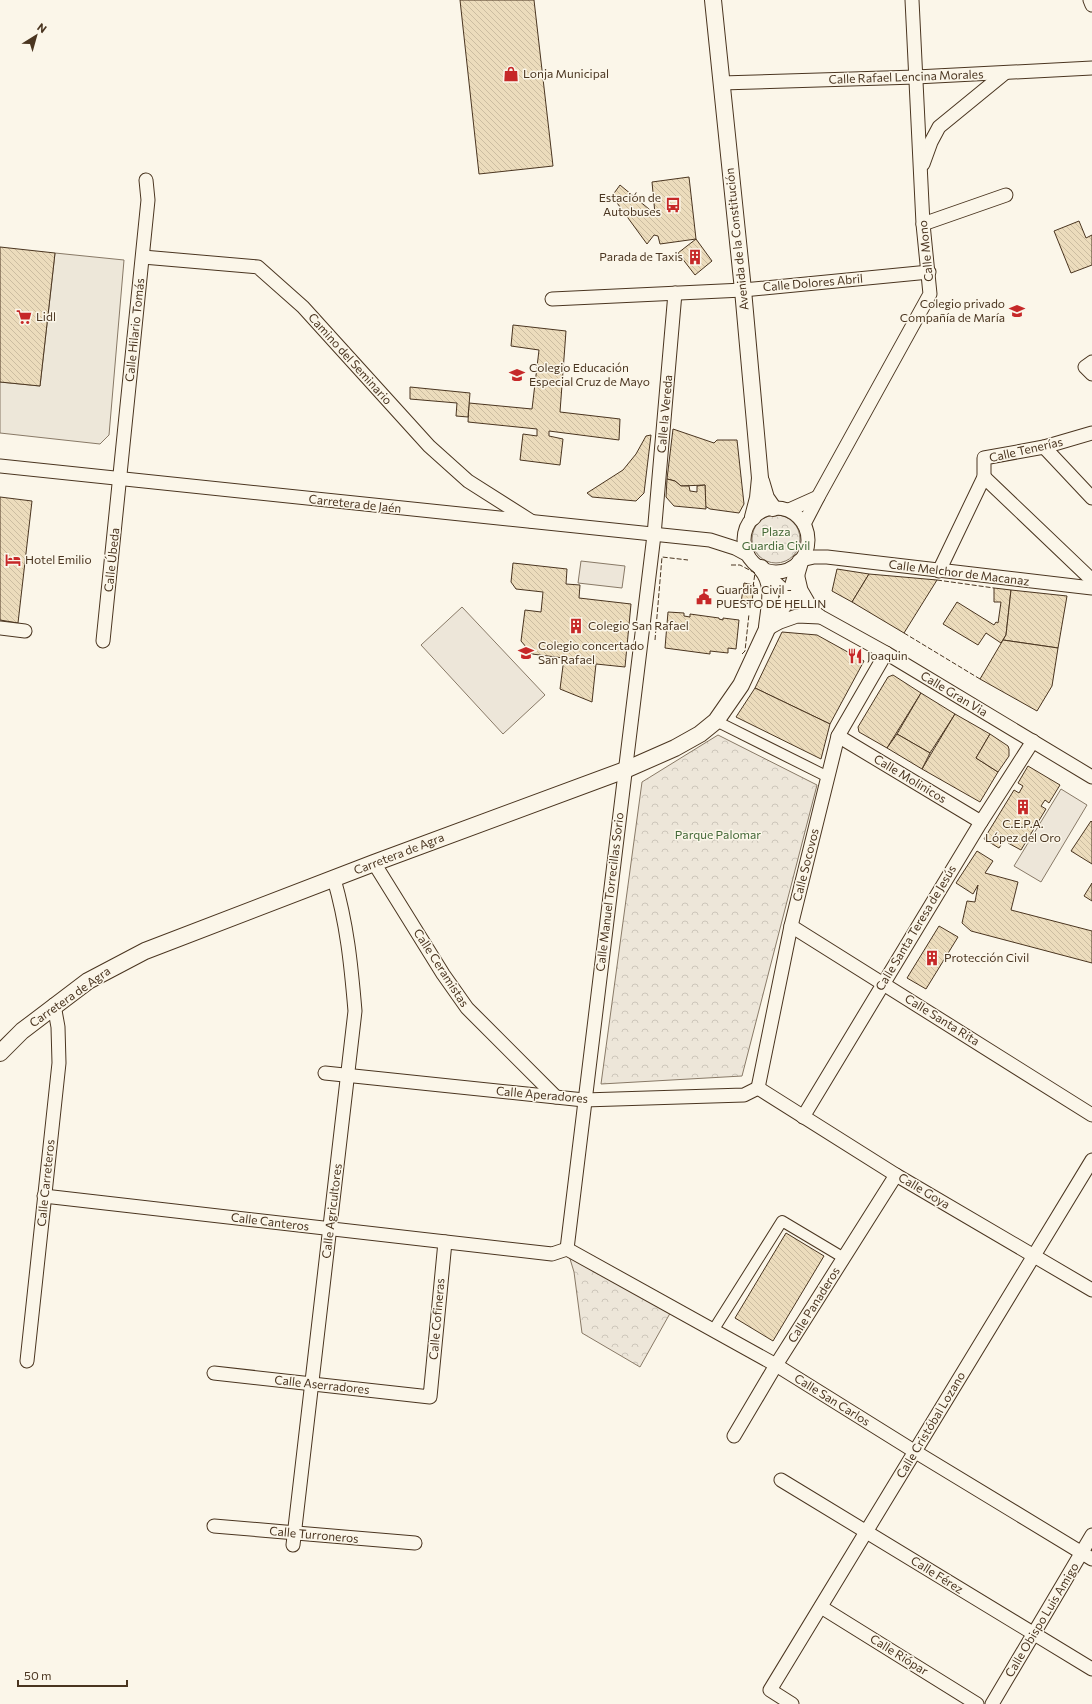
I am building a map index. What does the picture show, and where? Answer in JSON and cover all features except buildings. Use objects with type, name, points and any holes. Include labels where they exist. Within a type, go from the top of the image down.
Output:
[{"type":"street","name":"Avenida de la Constitución","points":[[712,0],[743,290],[760,478],[758,498],[753,517]]},
{"type":"street","name":"Calle Mono","points":[[804,524],[930,294],[923,224],[912,0]]},
{"type":"street","points":[[1090,0],[1092,5]]},
{"type":"street","name":"Calle Rafael Lencina Morales","points":[[721,83],[916,77],[1092,68]]},
{"type":"street","points":[[921,170],[931,142],[939,127],[1005,73]]},
{"type":"street","name":"Calle Hilario Tomás","points":[[121,479],[148,200],[146,180]]},
{"type":"street","points":[[923,224],[1006,195]]},
{"type":"street","name":"Camino del Seminario","points":[[143,257],[258,267],[303,307],[429,446],[468,481],[533,522]]},
{"type":"street","name":"Calle Dolores Abril","points":[[552,299],[743,290],[929,272]]},
{"type":"street","name":"Calle la Vereda","points":[[654,535],[675,293]]},
{"type":"street","name":"Calle Tenerías","points":[[939,571],[984,477],[984,458],[1044,448],[1092,433]]},
{"type":"street","points":[[1044,448],[1092,498]]},
{"type":"street","name":"Carretera de Jaén","points":[[0,466],[710,540],[735,548],[748,555]]},
{"type":"street","points":[[984,477],[1092,580]]},
{"type":"street","name":"Avenida de la Constitución","points":[[760,478],[766,498],[773,508]]},
{"type":"street","name":"Calle Úbeda","points":[[103,640],[121,479]]},
{"type":"street","points":[[790,510],[818,497]]},
{"type":"street","points":[[767,629],[780,622],[797,616],[818,614],[801,590],[799,565],[806,552],[808,533],[798,516],[790,510],[773,508],[766,509],[753,517],[745,533],[745,548],[748,555],[756,565],[764,571],[774,572],[788,570],[799,565]]},
{"type":"street","name":"Carretera de Jaén","points":[[710,540],[745,533]]},
{"type":"street","name":"Calle Manuel Torrecillas Sorio","points":[[567,1248],[654,535]]},
{"type":"street","name":"Calle Melchor de Macanaz","points":[[808,542],[812,550],[827,557]]},
{"type":"street","name":"Calle Melchor de Macanaz","points":[[799,565],[814,557],[827,557],[1092,588]]},
{"type":"street","name":"Carretera de Agra","points":[[0,1053],[22,1031],[54,1005],[88,981],[145,951],[374,863],[625,770],[675,748],[700,734],[716,721],[741,685],[767,629],[790,596],[799,565]]},
{"type":"street","name":"Carretera de Agra","points":[[764,571],[771,597],[767,629]]},
{"type":"street","name":"Calle Gran Via","points":[[764,571],[790,596],[818,614],[1092,777]]},
{"type":"street","points":[[0,628],[25,631]]},
{"type":"street","name":"Calle Socovos","points":[[758,1088],[792,926],[838,736],[886,654]]},
{"type":"street","points":[[716,721],[828,776]]},
{"type":"street","name":"Calle Molinicos","points":[[838,736],[981,822]]},
{"type":"street","name":"Calle Santa Teresa de Jesús","points":[[803,1117],[981,822],[1033,741]]},
{"type":"street","name":"Calle Ceramistas","points":[[374,863],[443,974],[467,1008],[556,1097]]},
{"type":"street","name":"Calle Agricultores","points":[[294,1539],[355,1011],[351,957],[342,907],[334,879]]},
{"type":"street","name":"Calle Santa Rita","points":[[792,926],[1092,1115]]},
{"type":"street","name":"Calle Carreteros","points":[[27,1361],[59,1062],[58,1027],[54,1005]]},
{"type":"street","name":"Calle Aperadores","points":[[325,1073],[584,1100],[744,1095],[758,1088]]},
{"type":"street","name":"Calle Goya","points":[[758,1088],[896,1175],[1092,1290]]},
{"type":"street","name":"Calle Cristóbal Lozano","points":[[792,1704],[770,1690],[1092,1160]]},
{"type":"street","name":"Calle Panaderos","points":[[734,1436],[776,1365],[896,1175]]},
{"type":"street","name":"Calle Canteros","points":[[44,1196],[330,1230],[552,1254],[567,1248]]},
{"type":"street","points":[[714,1329],[782,1221],[844,1258]]},
{"type":"street","name":"Calle Cofineras","points":[[430,1396],[445,1242]]},
{"type":"street","name":"Calle San Carlos","points":[[567,1248],[776,1365],[1087,1556]]},
{"type":"street","name":"Calle Aserradores","points":[[214,1373],[430,1396]]},
{"type":"street","name":"Calle Férez","points":[[781,1480],[1092,1669]]},
{"type":"street","name":"Calle Turroneros","points":[[214,1526],[294,1539],[415,1543]]},
{"type":"street","name":"Calle Obispo Luis Amigo","points":[[992,1704],[1034,1635],[1087,1556],[1092,1535]]},
{"type":"street","name":"Calle Riópar","points":[[821,1607],[977,1704]]},
{"type":"green space","name":"Plaza Guardia Civil","points":[[776,515],[785,517],[793,522],[798,530],[800,539],[798,548],[793,556],[785,561],[776,563],[767,561],[759,556],[754,548],[752,539],[754,530],[759,522],[767,517]]},
{"type":"green space","points":[[581,561],[625,566],[622,588],[578,583]]},
{"type":"green space","points":[[462,607],[545,695],[503,734],[421,645]]},
{"type":"green space","name":"Parque Palomar","points":[[718,735],[817,785],[742,1076],[601,1084],[642,782]]},
{"type":"green space","points":[[1061,789],[1087,805],[1041,882],[1014,866]]},
{"type":"green space","points":[[567,1249],[673,1308],[640,1367],[582,1333],[574,1272]]},
{"type":"shaded area","points":[[55,253],[124,260],[109,435],[100,444],[0,433],[0,382],[40,386]]},
{"type":"fence","points":[[655,640],[662,557],[688,560]]},
{"type":"fence","points":[[731,565],[740,565],[755,573],[753,587]]},
{"type":"fence","points":[[937,580],[994,588]]},
{"type":"fence","points":[[742,654],[745,651],[749,614]]},
{"type":"fence","points":[[904,633],[980,679]]},
{"type":"place","name":"Lonja Municipal","points":[[511,74]]},
{"type":"place","name":"Estación de Autobuses","points":[[673,205]]},
{"type":"place","name":"Parada de Taxis","points":[[695,257]]},
{"type":"place","name":"Colegio privado Compañía de María","points":[[1017,311]]},
{"type":"place","name":"Lidl","points":[[24,317]]},
{"type":"place","name":"Colegio Educación Especial Cruz de Mayo","points":[[517,375]]},
{"type":"place","name":"Hotel Emilio","points":[[13,560]]},
{"type":"place","name":"Guardia Civil - PUESTO DE HELLIN","points":[[704,597]]},
{"type":"place","name":"Colegio San Rafael","points":[[576,626]]},
{"type":"place","name":"Colegio concertado San Rafael","points":[[526,653]]},
{"type":"place","name":"Joaquin","points":[[855,656]]},
{"type":"place","name":"C.E.P.A. López del Oro","points":[[1023,807]]},
{"type":"place","name":"Protección Civil","points":[[932,958]]}]
